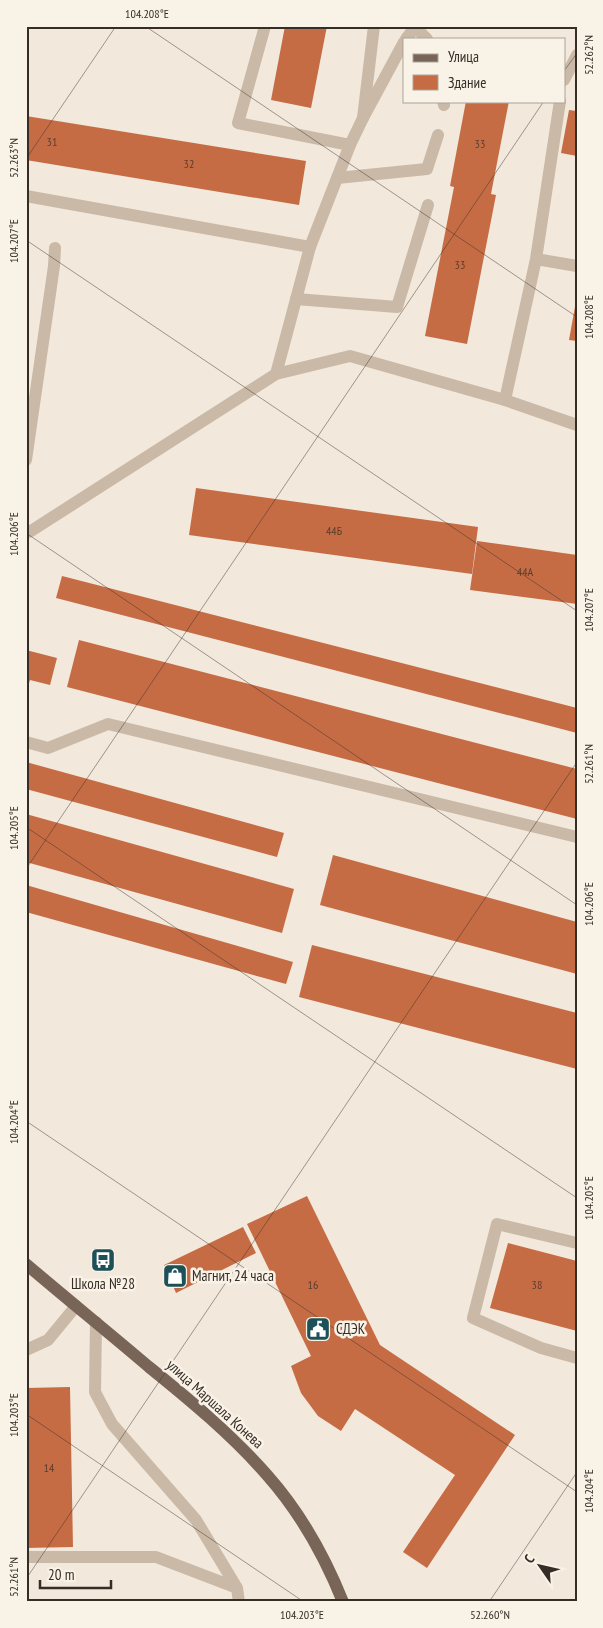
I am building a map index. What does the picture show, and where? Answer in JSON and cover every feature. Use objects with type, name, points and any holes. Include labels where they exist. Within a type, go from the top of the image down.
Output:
[{"type":"main road","name":"улица Маршала Конева","points":[[26,1264],[218,1426],[267,1474],[291,1505],[315,1545],[337,1586],[343,1602]]},
{"type":"street","points":[[265,26],[238,123],[350,145]]},
{"type":"street","points":[[363,118],[374,26]]},
{"type":"street","points":[[407,38],[416,26],[426,38]]},
{"type":"street","points":[[276,374],[310,247],[350,145],[403,44]]},
{"type":"street","points":[[566,76],[577,55]]},
{"type":"street","points":[[505,400],[536,259],[560,102]]},
{"type":"street","points":[[337,178],[426,169],[438,135]]},
{"type":"street","points":[[26,196],[310,247]]},
{"type":"street","points":[[296,299],[397,308],[428,205]]},
{"type":"street","points":[[26,460],[55,248]]},
{"type":"street","points":[[536,259],[577,266]]},
{"type":"street","points":[[26,533],[32,531],[276,374],[350,356],[505,400],[577,425]]},
{"type":"street","points":[[26,742],[48,748],[108,724],[577,837]]},
{"type":"street","points":[[577,1243],[497,1224],[473,1318],[541,1348],[577,1358]]},
{"type":"street","points":[[26,1350],[48,1340],[76,1306]]},
{"type":"street","points":[[96,1322],[95,1392],[112,1424],[196,1520],[237,1588],[239,1602]]},
{"type":"street","points":[[26,1557],[156,1557],[237,1588]]},
{"type":"building","points":[[285,26],[327,26],[311,108],[271,100]]},
{"type":"building","points":[[466,102],[509,102],[491,194],[496,195],[467,344],[425,336],[454,187],[450,186]]},
{"type":"building","points":[[569,110],[577,111],[577,156],[561,153]]},
{"type":"building","points":[[26,116],[306,161],[299,205],[26,160]]},
{"type":"building","points":[[577,301],[577,341],[569,340]]},
{"type":"building","points":[[196,488],[478,527],[472,574],[189,535]]},
{"type":"building","points":[[477,541],[577,555],[577,604],[470,590]]},
{"type":"building","points":[[62,576],[577,708],[577,733],[56,598]]},
{"type":"building","points":[[79,640],[577,769],[577,819],[67,687]]},
{"type":"building","points":[[26,650],[57,658],[50,685],[30,680],[26,692]]},
{"type":"building","points":[[26,762],[284,833],[277,857],[26,789]]},
{"type":"building","points":[[26,814],[294,889],[282,933],[26,862]]},
{"type":"building","points":[[333,855],[577,922],[577,974],[320,905]]},
{"type":"building","points":[[26,885],[293,962],[286,984],[26,912]]},
{"type":"building","points":[[312,945],[577,1013],[577,1069],[299,997]]},
{"type":"building","points":[[307,1196],[380,1345],[515,1435],[427,1568],[403,1552],[455,1475],[355,1409],[341,1431],[318,1416],[301,1393],[291,1366],[311,1356],[247,1224]]},
{"type":"building","points":[[243,1227],[256,1253],[176,1293],[164,1265]]},
{"type":"building","points":[[508,1243],[577,1261],[577,1331],[490,1308]]},
{"type":"building","points":[[70,1387],[73,1547],[26,1548],[26,1388]]},
{"type":"place","name":"Школа №28","points":[[103,1260]]},
{"type":"place","name":"Магнит, 24 часа","points":[[175,1276]]},
{"type":"place","name":"СДЭК","points":[[318,1329]]}]
